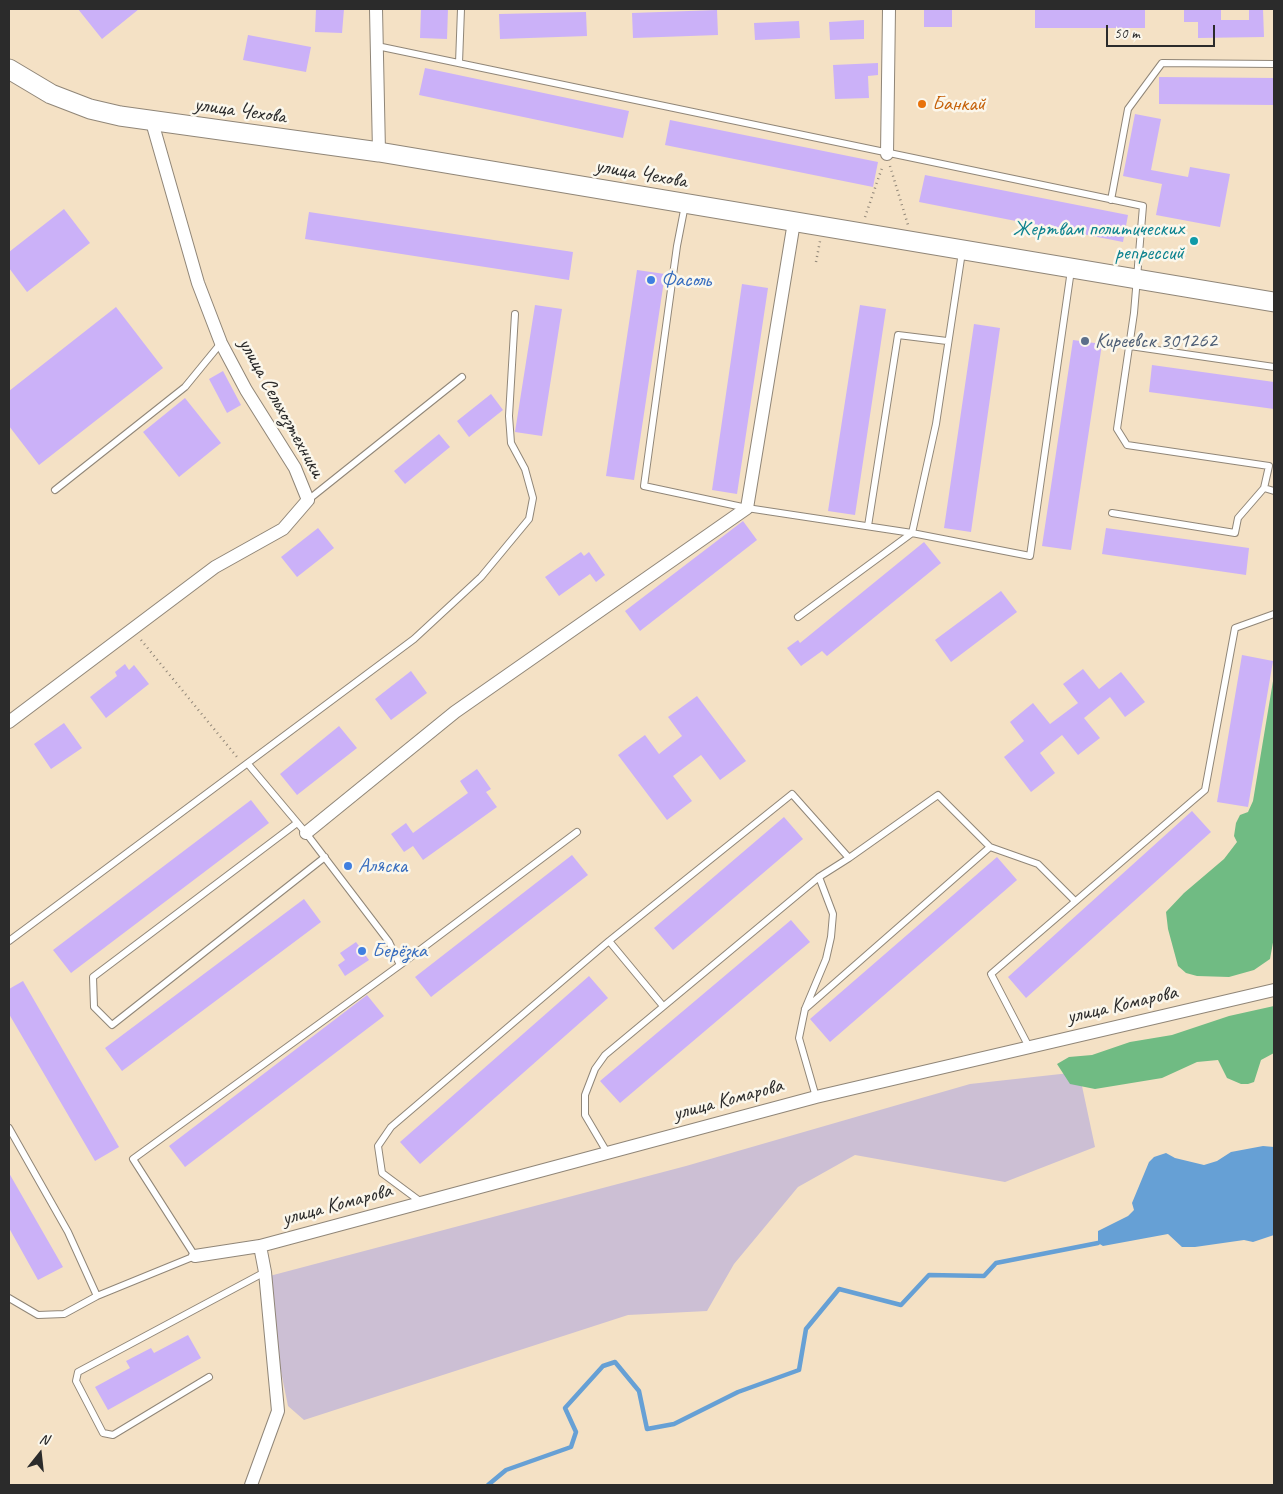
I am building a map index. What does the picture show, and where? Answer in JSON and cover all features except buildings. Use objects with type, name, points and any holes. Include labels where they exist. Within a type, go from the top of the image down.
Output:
[{"type":"main road","name":"улица Чехова","points":[[9,69],[51,94],[90,109],[152,122],[379,152],[1274,302]]},
{"type":"street","points":[[376,9],[379,152]]},
{"type":"street","points":[[887,154],[889,9]]},
{"type":"street","name":"улица Сельхозтехники","points":[[9,722],[133,630],[215,566],[283,529],[308,500],[296,468],[246,390],[222,343],[198,283],[152,122]]},
{"type":"street","points":[[306,833],[455,712],[746,508],[794,222]]},
{"type":"street","name":"улица Комарова","points":[[195,1256],[260,1246],[816,1097],[1274,990]]},
{"type":"street","points":[[251,1485],[278,1412],[265,1272],[260,1246]]},
{"type":"lane","points":[[459,63],[461,9]]},
{"type":"lane","points":[[376,46],[1143,206],[1130,346],[1118,429],[1127,445],[1272,466],[1264,488],[1238,518],[1235,533],[1112,514]]},
{"type":"lane","points":[[1111,200],[1128,109],[1162,63],[1274,64]]},
{"type":"lane","points":[[685,204],[644,486],[746,508],[912,532],[1030,556],[1071,268]]},
{"type":"lane","points":[[798,617],[912,532],[936,424],[962,249]]},
{"type":"lane","points":[[9,941],[414,639],[481,577],[529,519],[533,498],[525,469],[511,444],[509,416],[515,314]]},
{"type":"lane","points":[[868,526],[898,335],[947,341]]},
{"type":"lane","points":[[55,490],[185,387],[222,343]]},
{"type":"lane","points":[[1130,346],[1274,366]]},
{"type":"lane","points":[[308,500],[462,377]]},
{"type":"lane","points":[[1264,488],[1274,491]]},
{"type":"lane","points":[[1029,1047],[991,974],[1205,790],[1235,628],[1274,614]]},
{"type":"lane","points":[[246,765],[306,833],[389,942],[400,965]]},
{"type":"lane","points":[[421,1202],[382,1172],[378,1146],[392,1127],[609,941],[792,794],[848,858]]},
{"type":"lane","points":[[608,1154],[585,1114],[585,1095],[594,1069],[605,1055],[820,878],[938,794],[990,847],[1038,864],[1075,901]]},
{"type":"lane","points":[[297,823],[92,977],[94,1007],[112,1025],[324,857]]},
{"type":"lane","points":[[9,1298],[38,1315],[64,1314],[97,1296],[195,1256],[133,1159],[400,965],[577,832]]},
{"type":"lane","points":[[805,1009],[990,847]]},
{"type":"lane","points":[[816,1097],[799,1038],[805,1009],[826,959],[831,937],[833,914],[820,878]]},
{"type":"lane","points":[[609,941],[663,1006]]},
{"type":"lane","points":[[9,1128],[68,1232],[97,1296]]},
{"type":"lane","points":[[209,1376],[113,1435],[104,1434],[76,1381],[78,1372],[265,1272]]},
{"type":"path","points":[[864,220],[887,154]]},
{"type":"path","points":[[887,154],[909,226]]},
{"type":"path","points":[[133,630],[246,765]]},
{"type":"shaded area","points":[[1079,1072],[1095,1147],[1005,1182],[855,1155],[798,1187],[734,1264],[707,1311],[628,1315],[304,1420],[288,1406],[262,1278],[686,1166],[970,1084]]},
{"type":"green space","points":[[1274,675],[1274,937],[1270,959],[1254,970],[1229,977],[1197,976],[1186,973],[1178,966],[1168,929],[1166,912],[1184,893],[1224,859],[1237,842],[1234,836],[1236,823],[1240,815],[1248,812],[1253,801]]},
{"type":"green space","points":[[1274,1006],[1274,1053],[1261,1060],[1254,1082],[1248,1084],[1241,1084],[1227,1078],[1218,1060],[1197,1062],[1162,1078],[1095,1089],[1070,1084],[1057,1064],[1069,1057],[1092,1055],[1130,1042],[1172,1035],[1229,1016]]},
{"type":"water","points":[[1263,1146],[1274,1147],[1274,1235],[1253,1242],[1244,1240],[1195,1247],[1182,1247],[1168,1234],[1103,1246],[1098,1243],[1098,1231],[1128,1216],[1134,1210],[1132,1203],[1149,1162],[1154,1157],[1166,1153],[1175,1158],[1204,1165],[1217,1161],[1231,1152]]},
{"type":"waterway","points":[[488,1485],[506,1470],[571,1447],[576,1432],[565,1408],[603,1366],[615,1362],[639,1391],[647,1429],[674,1424],[738,1392],[799,1370],[806,1329],[839,1289],[901,1305],[929,1275],[984,1276],[996,1263],[1098,1243]]},
{"type":"place","name":"Банкай","points":[[922,104]]},
{"type":"place","name":"Жертвам политических репрессий","points":[[1194,241]]},
{"type":"place","name":"Фасоль","points":[[651,280]]},
{"type":"place","name":"Киреевск 301262","points":[[1085,341]]},
{"type":"place","name":"Аляска","points":[[348,866]]},
{"type":"place","name":"Берёзка","points":[[362,951]]}]
